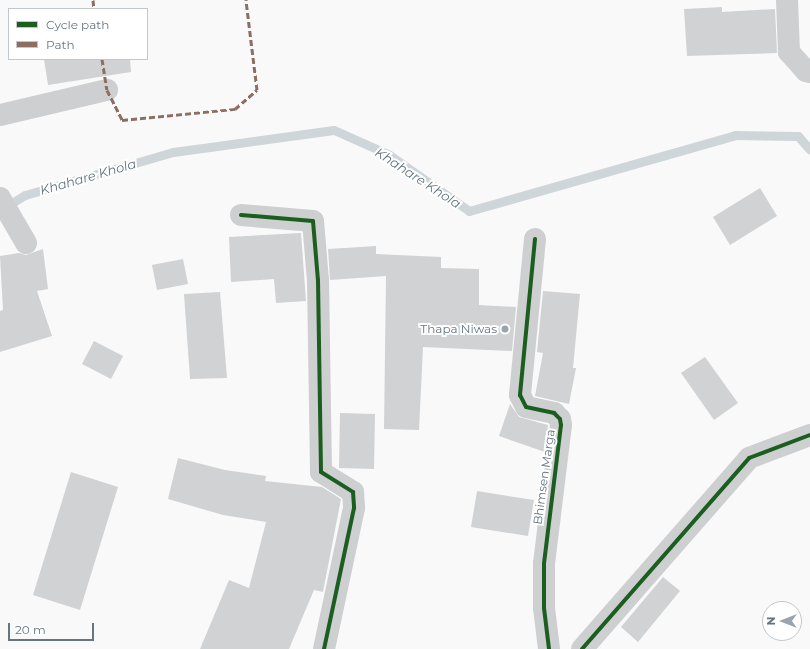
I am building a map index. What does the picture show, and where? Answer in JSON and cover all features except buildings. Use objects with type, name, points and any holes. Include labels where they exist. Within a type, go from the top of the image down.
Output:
[{"type":"street","points":[[787,0],[789,52],[806,71],[810,72]]},
{"type":"street","points":[[0,115],[107,90]]},
{"type":"street","points":[[0,198],[23,236]]},
{"type":"street","points":[[241,215],[313,221],[318,280],[321,472],[353,492],[354,508],[324,649]]},
{"type":"street","name":"Bhimsen Marga","points":[[535,240],[520,395],[526,406],[554,413],[560,419],[561,425],[544,564],[544,608],[549,649]]},
{"type":"street","points":[[582,649],[749,458],[810,435]]},
{"type":"waterway","name":"Khahare Khola","points":[[5,207],[25,195],[173,152],[334,130],[388,154],[469,211],[735,135],[798,136],[810,150]]},
{"type":"marked path","points":[[93,0],[94,8]]},
{"type":"marked path","points":[[102,60],[107,90],[122,120],[235,109],[257,90],[246,0]]},
{"type":"cycle path","points":[[241,215],[313,221],[318,280],[321,472],[353,492],[354,508],[324,649]]},
{"type":"cycle path","points":[[535,239],[520,395],[526,407],[554,413],[560,419],[561,425],[544,564],[544,608],[549,649]]},
{"type":"cycle path","points":[[582,649],[749,458],[810,435]]},
{"type":"place","name":"Thapa Niwas","points":[[505,329]]}]
